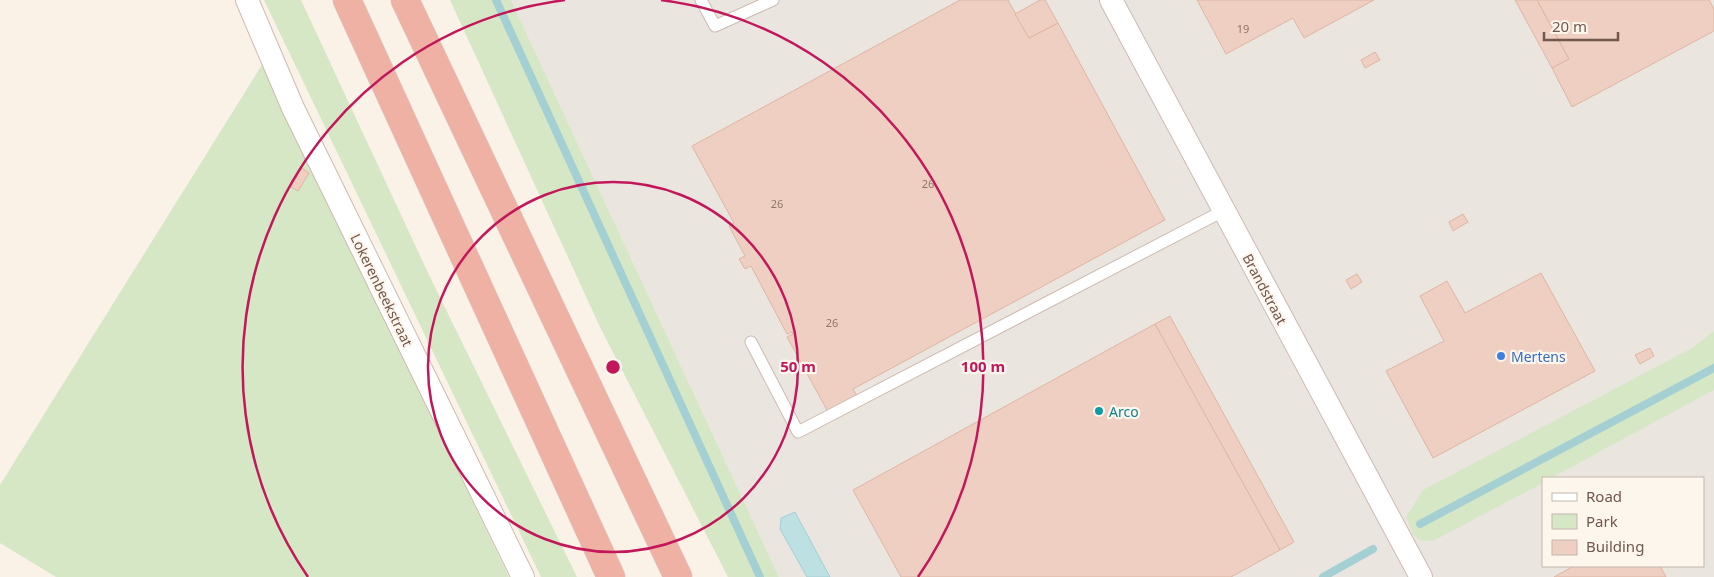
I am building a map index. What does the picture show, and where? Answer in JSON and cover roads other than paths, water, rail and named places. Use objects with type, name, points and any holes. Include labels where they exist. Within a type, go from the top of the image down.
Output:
[{"type":"highway","points":[[347,0],[610,577]]},
{"type":"highway","points":[[405,0],[678,577]]},
{"type":"street","name":"Lokerenbeekstraat","points":[[247,0],[293,108],[523,577]]},
{"type":"street","name":"Brandstraat","points":[[1111,0],[1421,577]]},
{"type":"lane","points":[[701,0],[715,26],[773,0]]},
{"type":"lane","points":[[751,342],[798,432],[1223,211]]},
{"type":"water","points":[[795,512],[830,577],[807,577],[780,529],[781,518]]},
{"type":"waterway","points":[[496,0],[760,577]]},
{"type":"waterway","points":[[1420,524],[1714,368]]},
{"type":"waterway","points":[[1323,577],[1373,549]]},
{"type":"place","name":"Mertens","points":[[1501,356]]},
{"type":"place","name":"Arco","points":[[1099,411]]}]
